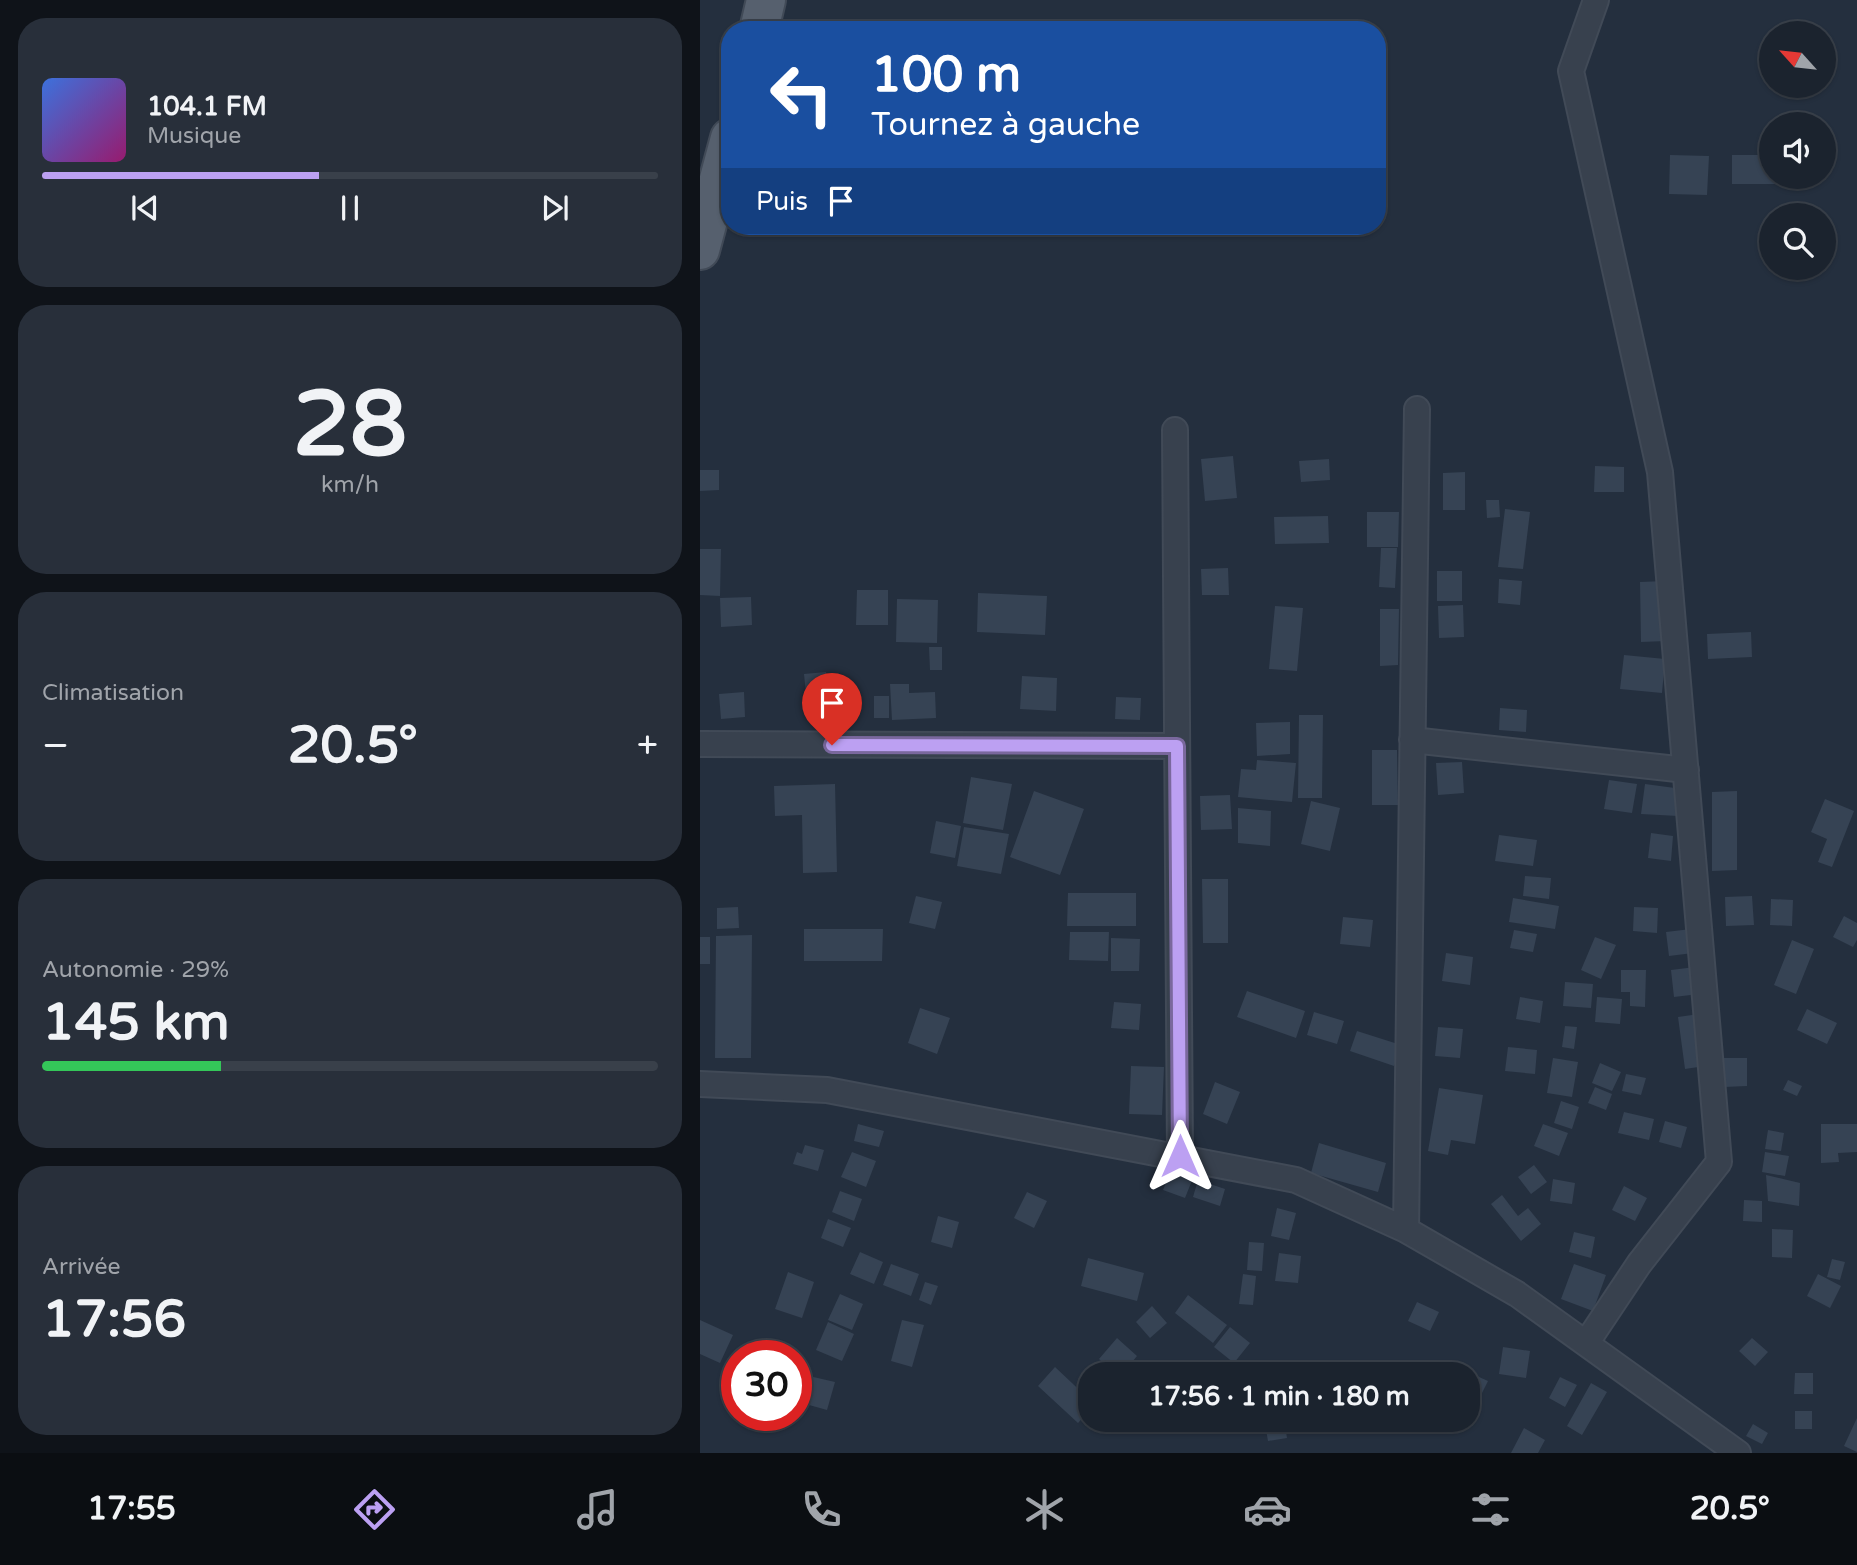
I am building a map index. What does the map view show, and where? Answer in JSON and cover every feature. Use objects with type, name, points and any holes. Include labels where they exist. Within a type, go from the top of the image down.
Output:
[{"type":"main road","points":[[761,21],[766,0]]},
{"type":"main road","points":[[700,250],[707,192],[721,159]]},
{"type":"street","points":[[1587,1342],[1639,1264],[1719,1162],[1660,472],[1571,71],[1596,0]]},
{"type":"street","points":[[1406,1230],[1417,409]]},
{"type":"street","points":[[1175,430],[1180,1156]]},
{"type":"street","points":[[1412,740],[1686,770]]},
{"type":"street","points":[[700,744],[1177,746]]},
{"type":"street","points":[[700,1084],[827,1090],[1296,1180],[1406,1230],[1517,1294],[1738,1453]]},
{"type":"building","points":[[1670,155],[1709,156],[1707,195],[1669,194]]},
{"type":"building","points":[[1732,155],[1759,155],[1759,184],[1732,184]]},
{"type":"building","points":[[1233,456],[1237,498],[1205,501],[1201,459]]},
{"type":"building","points":[[1329,459],[1330,480],[1301,482],[1299,461]]},
{"type":"building","points":[[1595,466],[1624,467],[1624,492],[1594,492]]},
{"type":"building","points":[[700,470],[719,470],[719,490],[700,491]]},
{"type":"building","points":[[1465,472],[1465,510],[1443,510],[1443,473]]},
{"type":"building","points":[[1486,500],[1499,500],[1500,517],[1487,518]]},
{"type":"building","points":[[1505,509],[1530,512],[1523,569],[1498,567]]},
{"type":"building","points":[[1367,512],[1399,512],[1398,547],[1367,547]]},
{"type":"building","points":[[1328,516],[1329,543],[1275,544],[1274,517]]},
{"type":"building","points":[[1381,548],[1397,548],[1395,588],[1379,587]]},
{"type":"building","points":[[700,549],[721,549],[720,596],[700,595]]},
{"type":"building","points":[[1228,568],[1229,595],[1202,595],[1201,569]]},
{"type":"building","points":[[1437,571],[1462,571],[1462,601],[1437,601]]},
{"type":"building","points":[[1499,579],[1522,581],[1520,605],[1498,603]]},
{"type":"building","points":[[1665,581],[1666,641],[1641,642],[1640,582]]},
{"type":"building","points":[[857,590],[888,590],[888,625],[856,625]]},
{"type":"building","points":[[978,593],[1047,596],[1045,635],[977,632]]},
{"type":"building","points":[[751,597],[752,625],[721,627],[720,598]]},
{"type":"building","points":[[897,599],[938,600],[937,643],[896,642]]},
{"type":"building","points":[[1463,605],[1464,637],[1439,638],[1438,606]]},
{"type":"building","points":[[1275,606],[1303,608],[1297,671],[1269,669]]},
{"type":"building","points":[[1380,609],[1399,609],[1398,665],[1380,666]]},
{"type":"building","points":[[1751,632],[1752,657],[1708,659],[1707,634]]},
{"type":"building","points":[[929,647],[942,647],[942,670],[930,670]]},
{"type":"building","points":[[1624,655],[1665,659],[1662,693],[1620,689]]},
{"type":"building","points":[[826,672],[828,693],[806,694],[804,674]]},
{"type":"building","points":[[1022,676],[1057,678],[1056,711],[1020,709]]},
{"type":"building","points":[[890,684],[909,684],[909,693],[935,692],[936,718],[892,720]]},
{"type":"building","points":[[744,692],[745,717],[721,719],[719,694]]},
{"type":"building","points":[[874,696],[889,696],[889,718],[874,718]]},
{"type":"building","points":[[1116,697],[1141,698],[1140,720],[1115,719]]},
{"type":"building","points":[[1500,708],[1527,710],[1526,732],[1499,730]]},
{"type":"building","points":[[1299,715],[1323,715],[1322,798],[1298,798]]},
{"type":"building","points":[[1290,722],[1290,754],[1257,756],[1256,723]]},
{"type":"building","points":[[1372,750],[1397,750],[1398,805],[1372,805]]},
{"type":"building","points":[[1257,760],[1296,763],[1292,802],[1238,797],[1241,769],[1256,770]]},
{"type":"building","points":[[1462,762],[1464,793],[1438,795],[1436,763]]},
{"type":"building","points":[[971,777],[1012,784],[1003,830],[963,823]]},
{"type":"building","points":[[1609,780],[1637,784],[1632,813],[1604,809]]},
{"type":"building","points":[[835,784],[837,872],[803,873],[802,815],[775,816],[774,786]]},
{"type":"building","points":[[1645,784],[1675,788],[1678,816],[1641,814]]},
{"type":"building","points":[[1034,791],[1084,809],[1060,875],[1010,857]]},
{"type":"building","points":[[1737,791],[1737,870],[1712,871],[1712,792]]},
{"type":"building","points":[[1230,795],[1232,829],[1201,830],[1200,796]]},
{"type":"building","points":[[1825,799],[1854,811],[1832,867],[1818,862],[1827,839],[1811,832]]},
{"type":"building","points":[[1311,801],[1340,808],[1330,851],[1301,844]]},
{"type":"building","points":[[1238,808],[1271,811],[1270,846],[1238,843]]},
{"type":"building","points":[[936,821],[961,826],[955,858],[930,853]]},
{"type":"building","points":[[964,827],[1009,834],[1001,874],[957,866]]},
{"type":"building","points":[[1651,833],[1673,836],[1671,861],[1648,858]]},
{"type":"building","points":[[1499,835],[1537,840],[1533,866],[1495,861]]},
{"type":"building","points":[[1525,876],[1551,878],[1549,899],[1523,896]]},
{"type":"building","points":[[1202,879],[1228,879],[1228,943],[1203,943]]},
{"type":"building","points":[[1068,893],[1136,893],[1136,926],[1067,926]]},
{"type":"building","points":[[916,896],[942,902],[935,929],[909,923]]},
{"type":"building","points":[[1752,896],[1754,925],[1726,926],[1725,897]]},
{"type":"building","points":[[1513,898],[1559,906],[1555,929],[1509,922]]},
{"type":"building","points":[[1771,899],[1793,900],[1792,926],[1770,925]]},
{"type":"building","points":[[738,907],[739,928],[717,929],[717,908]]},
{"type":"building","points":[[1634,907],[1658,908],[1657,933],[1633,931]]},
{"type":"building","points":[[1844,916],[1857,923],[1857,940],[1853,947],[1833,937]]},
{"type":"building","points":[[1343,917],[1373,920],[1370,947],[1340,944]]},
{"type":"building","points":[[804,929],[883,929],[882,961],[804,961]]},
{"type":"building","points":[[1691,929],[1693,953],[1669,956],[1666,932]]},
{"type":"building","points":[[1514,930],[1537,934],[1533,952],[1510,948]]},
{"type":"building","points":[[1070,932],[1109,932],[1108,961],[1069,960]]},
{"type":"building","points":[[752,935],[751,1058],[715,1058],[716,936]]},
{"type":"building","points":[[700,937],[710,937],[710,964],[700,964]]},
{"type":"building","points":[[1595,937],[1616,945],[1601,979],[1581,970]]},
{"type":"building","points":[[1111,938],[1140,939],[1139,971],[1111,971]]},
{"type":"building","points":[[1792,940],[1814,949],[1796,994],[1774,985]]},
{"type":"building","points":[[1446,953],[1473,957],[1470,985],[1442,981]]},
{"type":"building","points":[[1695,967],[1699,994],[1674,997],[1671,970]]},
{"type":"building","points":[[1621,970],[1646,970],[1645,1007],[1630,1006],[1630,992],[1621,992]]},
{"type":"building","points":[[1565,982],[1593,984],[1591,1008],[1563,1006]]},
{"type":"building","points":[[1247,991],[1305,1011],[1296,1038],[1237,1017]]},
{"type":"building","points":[[1520,997],[1543,1001],[1540,1023],[1516,1019]]},
{"type":"building","points":[[1597,997],[1622,999],[1620,1024],[1595,1022]]},
{"type":"building","points":[[1114,1002],[1141,1004],[1139,1030],[1111,1028]]},
{"type":"building","points":[[920,1008],[950,1018],[937,1054],[908,1043]]},
{"type":"building","points":[[1807,1009],[1837,1023],[1827,1044],[1797,1030]]},
{"type":"building","points":[[1314,1012],[1344,1021],[1337,1044],[1307,1035]]},
{"type":"building","points":[[1699,1014],[1705,1066],[1685,1069],[1678,1017]]},
{"type":"building","points":[[1565,1026],[1577,1027],[1574,1049],[1562,1047]]},
{"type":"building","points":[[1438,1027],[1463,1029],[1460,1058],[1435,1056]]},
{"type":"building","points":[[1357,1031],[1401,1045],[1394,1066],[1350,1051]]},
{"type":"building","points":[[1508,1047],[1537,1050],[1535,1074],[1505,1071]]},
{"type":"building","points":[[1553,1058],[1578,1062],[1572,1097],[1547,1093]]},
{"type":"building","points":[[1724,1058],[1747,1058],[1747,1086],[1724,1087]]},
{"type":"building","points":[[1600,1063],[1621,1072],[1612,1091],[1592,1083]]},
{"type":"building","points":[[1131,1066],[1164,1067],[1162,1115],[1129,1114]]},
{"type":"building","points":[[1626,1074],[1646,1078],[1641,1095],[1622,1091]]},
{"type":"building","points":[[1788,1080],[1802,1086],[1797,1096],[1783,1090]]},
{"type":"building","points":[[1215,1082],[1240,1092],[1227,1124],[1203,1114]]},
{"type":"building","points":[[1595,1087],[1612,1094],[1606,1110],[1588,1103]]},
{"type":"building","points":[[1439,1088],[1483,1095],[1475,1144],[1451,1140],[1448,1155],[1428,1151]]},
{"type":"building","points":[[1561,1101],[1579,1107],[1572,1129],[1554,1123]]},
{"type":"building","points":[[1624,1112],[1654,1119],[1649,1140],[1618,1133]]},
{"type":"building","points":[[1665,1121],[1687,1127],[1681,1148],[1659,1142]]},
{"type":"building","points":[[858,1124],[884,1131],[879,1147],[854,1141]]},
{"type":"building","points":[[1543,1124],[1568,1133],[1559,1156],[1534,1146]]},
{"type":"building","points":[[1821,1124],[1857,1124],[1857,1152],[1838,1153],[1839,1162],[1821,1163]]},
{"type":"building","points":[[1768,1130],[1784,1133],[1781,1151],[1765,1149]]},
{"type":"building","points":[[1319,1143],[1386,1163],[1378,1192],[1311,1173]]},
{"type":"building","points":[[805,1145],[824,1150],[818,1171],[793,1164],[797,1152],[802,1154]]},
{"type":"building","points":[[852,1152],[876,1161],[866,1187],[841,1177]]},
{"type":"building","points":[[1765,1152],[1789,1156],[1785,1176],[1762,1172]]},
{"type":"building","points":[[1173,1165],[1195,1173],[1185,1198],[1163,1190]]},
{"type":"building","points":[[1534,1165],[1547,1182],[1531,1194],[1518,1177]]},
{"type":"building","points":[[1766,1175],[1800,1183],[1799,1206],[1768,1201]]},
{"type":"building","points":[[1553,1179],[1575,1183],[1572,1204],[1550,1201]]},
{"type":"building","points":[[1198,1180],[1225,1189],[1220,1206],[1193,1197]]},
{"type":"building","points":[[1624,1186],[1647,1198],[1635,1221],[1612,1210]]},
{"type":"building","points":[[840,1191],[862,1199],[854,1221],[832,1212]]},
{"type":"building","points":[[1027,1192],[1047,1201],[1034,1228],[1014,1218]]},
{"type":"building","points":[[1502,1195],[1518,1216],[1528,1208],[1541,1224],[1521,1241],[1491,1204]]},
{"type":"building","points":[[1744,1200],[1762,1201],[1762,1222],[1743,1221]]},
{"type":"building","points":[[1277,1208],[1296,1213],[1289,1240],[1271,1236]]},
{"type":"building","points":[[938,1216],[959,1222],[952,1248],[931,1242]]},
{"type":"building","points":[[828,1219],[851,1228],[843,1247],[821,1238]]},
{"type":"building","points":[[1772,1229],[1793,1230],[1792,1258],[1772,1257]]},
{"type":"building","points":[[1574,1232],[1595,1237],[1591,1258],[1569,1252]]},
{"type":"building","points":[[1249,1242],[1264,1243],[1262,1271],[1247,1270]]},
{"type":"building","points":[[860,1252],[883,1262],[874,1284],[850,1274]]},
{"type":"building","points":[[1279,1253],[1301,1256],[1298,1283],[1275,1281]]},
{"type":"building","points":[[1088,1258],[1144,1273],[1137,1301],[1081,1286]]},
{"type":"building","points":[[1832,1259],[1845,1262],[1840,1280],[1827,1277]]},
{"type":"building","points":[[891,1264],[919,1274],[911,1296],[883,1285]]},
{"type":"building","points":[[1574,1264],[1606,1275],[1593,1311],[1561,1299]]},
{"type":"building","points":[[788,1272],[814,1282],[802,1318],[775,1309]]},
{"type":"building","points":[[1243,1274],[1256,1276],[1253,1305],[1239,1304]]},
{"type":"building","points":[[1818,1274],[1841,1286],[1830,1308],[1807,1296]]},
{"type":"building","points":[[925,1282],[938,1286],[931,1305],[919,1300]]},
{"type":"building","points":[[840,1294],[863,1304],[852,1330],[828,1320]]},
{"type":"building","points":[[1188,1295],[1227,1325],[1213,1343],[1175,1313]]},
{"type":"building","points":[[1417,1302],[1439,1312],[1430,1331],[1408,1321]]},
{"type":"building","points":[[1152,1306],[1167,1323],[1150,1338],[1136,1322]]},
{"type":"building","points":[[700,1320],[733,1335],[731,1340],[721,1340],[720,1363],[700,1354]]},
{"type":"building","points":[[902,1320],[924,1325],[912,1367],[891,1361]]},
{"type":"building","points":[[828,1322],[854,1334],[842,1361],[816,1350]]},
{"type":"building","points":[[1230,1327],[1250,1343],[1235,1362],[1214,1347]]},
{"type":"building","points":[[1117,1338],[1137,1356],[1132,1362],[1102,1362],[1099,1359]]},
{"type":"building","points":[[1752,1338],[1768,1352],[1755,1366],[1739,1351]]},
{"type":"building","points":[[1503,1347],[1530,1351],[1526,1378],[1499,1374]]},
{"type":"building","points":[[1055,1367],[1078,1389],[1078,1423],[1038,1386]]},
{"type":"building","points":[[1795,1373],[1813,1373],[1813,1394],[1794,1394]]},
{"type":"building","points":[[812,1377],[835,1382],[827,1410],[812,1406]]},
{"type":"building","points":[[1480,1377],[1488,1381],[1480,1397]]},
{"type":"building","points":[[1560,1377],[1577,1385],[1565,1407],[1549,1398]]},
{"type":"building","points":[[1591,1383],[1607,1392],[1582,1435],[1567,1426]]},
{"type":"building","points":[[1795,1411],[1812,1411],[1812,1429],[1795,1429]]},
{"type":"building","points":[[1857,1418],[1857,1452],[1844,1446]]},
{"type":"building","points":[[1753,1424],[1768,1433],[1762,1444],[1746,1436]]},
{"type":"building","points":[[1524,1428],[1545,1440],[1538,1453],[1511,1453]]},
{"type":"building","points":[[1266,1432],[1286,1432],[1287,1438],[1268,1441]]},
{"type":"route","points":[[832,745],[1177,746],[1180,1156]]}]
